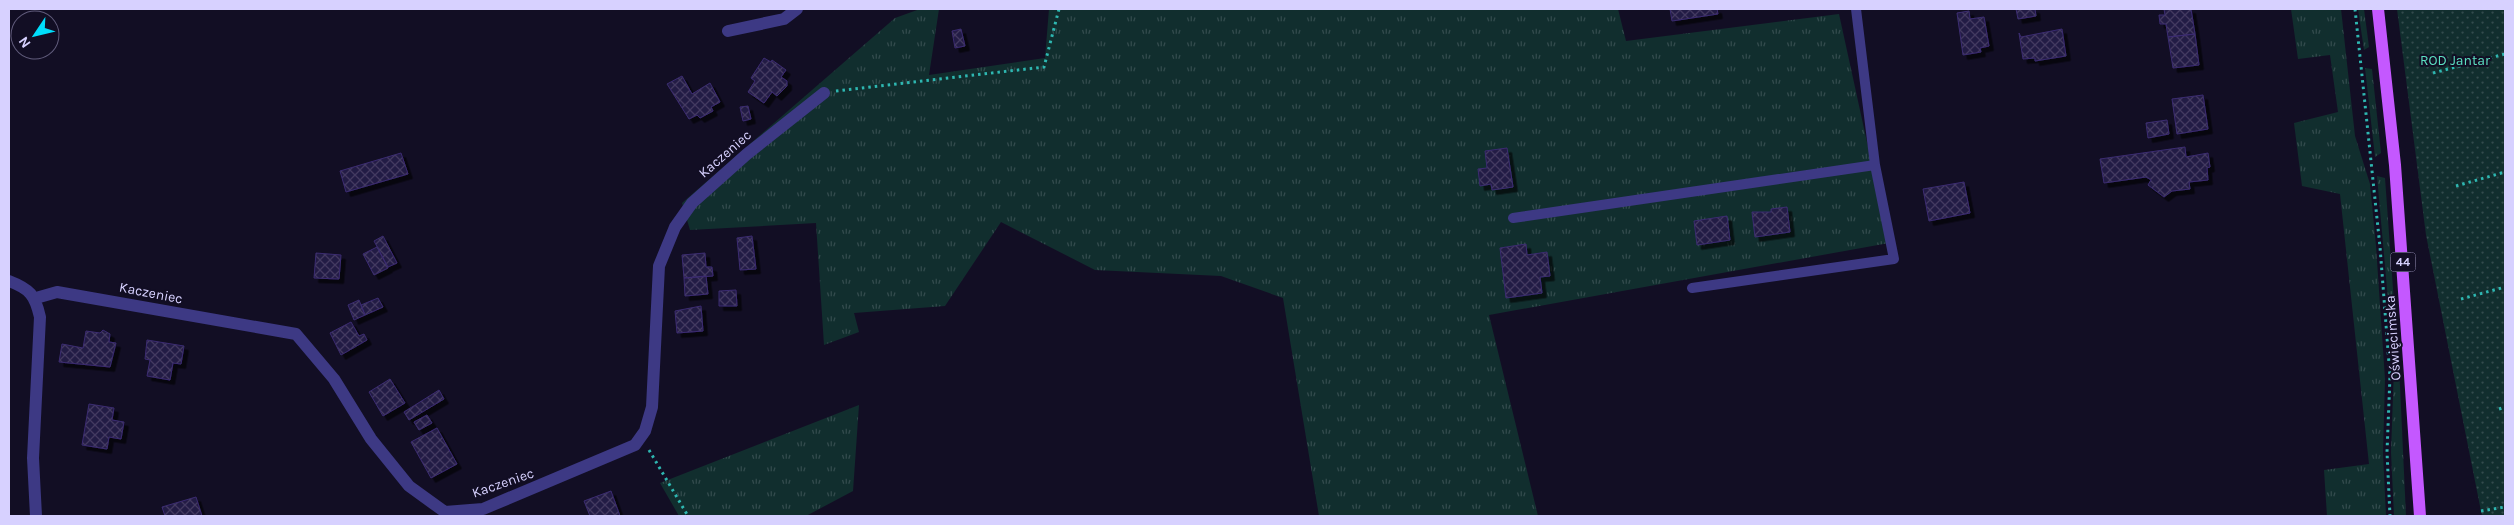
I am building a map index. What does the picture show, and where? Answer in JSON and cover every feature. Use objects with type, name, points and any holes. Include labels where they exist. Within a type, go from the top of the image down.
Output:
[{"type":"main road","name":"Oświęcimska","points":[[2378,9],[2395,165],[2420,516]]},
{"type":"street","points":[[728,31],[784,19],[797,9]]},
{"type":"street","name":"Kaczeniec","points":[[36,298],[57,292],[296,334],[334,379],[371,439],[409,486],[445,512],[483,509],[634,445],[645,431],[652,407],[658,266],[674,227],[699,197],[747,154],[824,93]]},
{"type":"street","points":[[9,280],[20,285],[36,298],[40,317],[33,458],[36,516]]},
{"type":"lane","points":[[1692,288],[1894,259],[1875,164],[1856,9]]},
{"type":"lane","points":[[1513,218],[1875,164]]},
{"type":"path","points":[[824,93],[1044,67],[1059,9]]},
{"type":"path","points":[[2355,9],[2380,247],[2390,376],[2387,452],[2390,516]]},
{"type":"path","points":[[2433,73],[2505,54]]},
{"type":"path","points":[[2456,186],[2505,172]]},
{"type":"path","points":[[2461,299],[2505,287]]},
{"type":"path","points":[[2499,409],[2505,407]]},
{"type":"path","points":[[641,436],[688,516]]},
{"type":"path","points":[[2481,511],[2505,507]]},
{"type":"green space","points":[[920,9],[939,9],[929,75],[1045,58],[1049,9],[1618,9],[1626,41],[1839,14],[1889,243],[1489,315],[1538,516],[1319,516],[1283,298],[1221,276],[1095,270],[1001,222],[945,306],[854,313],[859,332],[824,345],[816,223],[690,230],[682,203],[895,18]]},
{"type":"green space","points":[[2291,9],[2341,9],[2355,136],[2370,184],[2376,246],[2385,379],[2383,453],[2386,516],[2327,516],[2324,470],[2369,464],[2340,194],[2302,186],[2294,123],[2338,112],[2330,55],[2298,59]]},
{"type":"green space","points":[[2358,9],[2364,9],[2369,47],[2364,50]]},
{"type":"green space","name":"ROD Jantar","points":[[2397,9],[2505,9],[2505,516],[2482,516],[2426,235]]},
{"type":"green space","points":[[2365,68],[2372,69],[2381,153],[2375,157]]},
{"type":"green space","points":[[2377,176],[2385,178],[2400,386],[2406,516],[2394,516],[2391,452],[2394,367]]},
{"type":"green space","points":[[859,405],[853,491],[806,516],[679,516],[660,483]]},
{"type":"building","points":[[1670,9],[1717,9],[1718,14],[1672,21]]},
{"type":"building","points":[[2016,9],[2035,9],[2036,16],[2018,19]]},
{"type":"building","points":[[2164,9],[2191,9],[2195,34],[2168,37],[2166,24],[2160,24],[2159,15],[2165,15]]},
{"type":"building","points":[[1969,11],[1970,19],[1984,17],[1989,46],[1980,48],[1981,52],[1963,55],[1957,13]]},
{"type":"building","points":[[961,29],[965,46],[955,48],[952,31]]},
{"type":"building","points":[[2062,29],[2066,56],[2035,61],[2035,58],[2023,59],[2019,33],[2021,37]]},
{"type":"building","points":[[2195,34],[2199,65],[2173,68],[2168,37]]},
{"type":"building","points":[[764,58],[771,62],[772,60],[786,70],[781,77],[787,81],[787,86],[777,96],[772,92],[764,103],[748,92],[755,81],[751,78]]},
{"type":"building","points":[[682,76],[692,94],[710,83],[720,102],[711,107],[713,111],[700,118],[697,115],[689,119],[667,84]]},
{"type":"building","points":[[2203,95],[2208,129],[2177,134],[2172,99]]},
{"type":"building","points":[[748,106],[751,119],[743,121],[740,107]]},
{"type":"building","points":[[2167,120],[2169,134],[2148,138],[2146,123]]},
{"type":"building","points":[[2185,147],[2186,157],[2208,153],[2210,167],[2207,168],[2208,180],[2189,182],[2190,189],[2172,191],[2164,197],[2148,185],[2151,180],[2146,177],[2104,183],[2100,159]]},
{"type":"building","points":[[1507,148],[1513,187],[1492,190],[1491,184],[1480,186],[1478,169],[1487,168],[1485,151]]},
{"type":"building","points":[[401,153],[408,174],[346,192],[340,171]]},
{"type":"building","points":[[1964,182],[1970,213],[1929,221],[1923,189]]},
{"type":"building","points":[[1787,207],[1790,232],[1755,237],[1752,212],[1771,212],[1771,209]]},
{"type":"building","points":[[1727,216],[1730,240],[1697,245],[1694,221]]},
{"type":"building","points":[[383,236],[397,263],[388,267],[374,241]]},
{"type":"building","points":[[752,236],[756,269],[740,270],[737,238]]},
{"type":"building","points":[[1526,244],[1527,255],[1547,252],[1550,276],[1540,277],[1542,293],[1506,298],[1500,248]]},
{"type":"building","points":[[377,247],[388,268],[374,275],[363,254]]},
{"type":"building","points":[[316,253],[341,255],[339,279],[314,278]]},
{"type":"building","points":[[705,253],[706,267],[712,267],[713,276],[684,278],[682,255]]},
{"type":"building","points":[[706,276],[708,294],[685,296],[684,278]]},
{"type":"building","points":[[736,290],[737,306],[719,306],[719,291]]},
{"type":"building","points":[[378,298],[383,307],[365,315],[361,305]]},
{"type":"building","points":[[359,300],[365,315],[354,320],[348,305]]},
{"type":"building","points":[[701,306],[703,331],[677,333],[675,311]]},
{"type":"building","points":[[351,322],[359,336],[364,334],[367,340],[341,355],[330,333]]},
{"type":"building","points":[[103,330],[110,334],[109,342],[116,343],[110,367],[59,362],[62,344],[83,348],[86,331],[100,333]]},
{"type":"building","points":[[147,340],[184,346],[181,364],[173,363],[170,380],[147,376],[150,360],[145,359]]},
{"type":"building","points":[[390,379],[405,403],[383,416],[369,392]]},
{"type":"building","points":[[439,390],[444,399],[409,420],[404,412]]},
{"type":"building","points":[[89,404],[114,408],[112,420],[124,422],[121,439],[109,437],[107,449],[82,445]]},
{"type":"building","points":[[427,415],[432,423],[419,430],[414,422]]},
{"type":"building","points":[[437,428],[457,464],[431,478],[411,442]]},
{"type":"building","points":[[611,491],[620,516],[590,516],[584,501]]},
{"type":"building","points":[[196,497],[202,516],[165,516],[162,507]]}]
